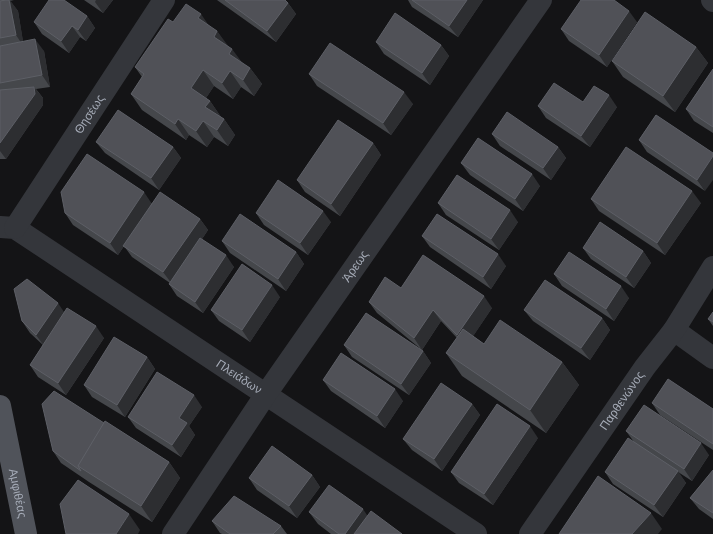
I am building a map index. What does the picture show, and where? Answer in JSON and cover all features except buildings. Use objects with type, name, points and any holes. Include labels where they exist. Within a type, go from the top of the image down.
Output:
[{"type":"main road","name":"Αμφιθέας","points":[[0,406],[26,534]]},
{"type":"street","name":"Θησέως","points":[[8,228],[164,0]]},
{"type":"street","name":"Άρεως","points":[[173,534],[266,394],[541,0]]},
{"type":"street","name":"Πλειάδων","points":[[8,228],[266,394],[476,534]]},
{"type":"street","name":"Παρθενώνος","points":[[530,534],[645,367],[674,330],[713,268]]},
{"type":"street","points":[[674,330],[713,358]]}]
